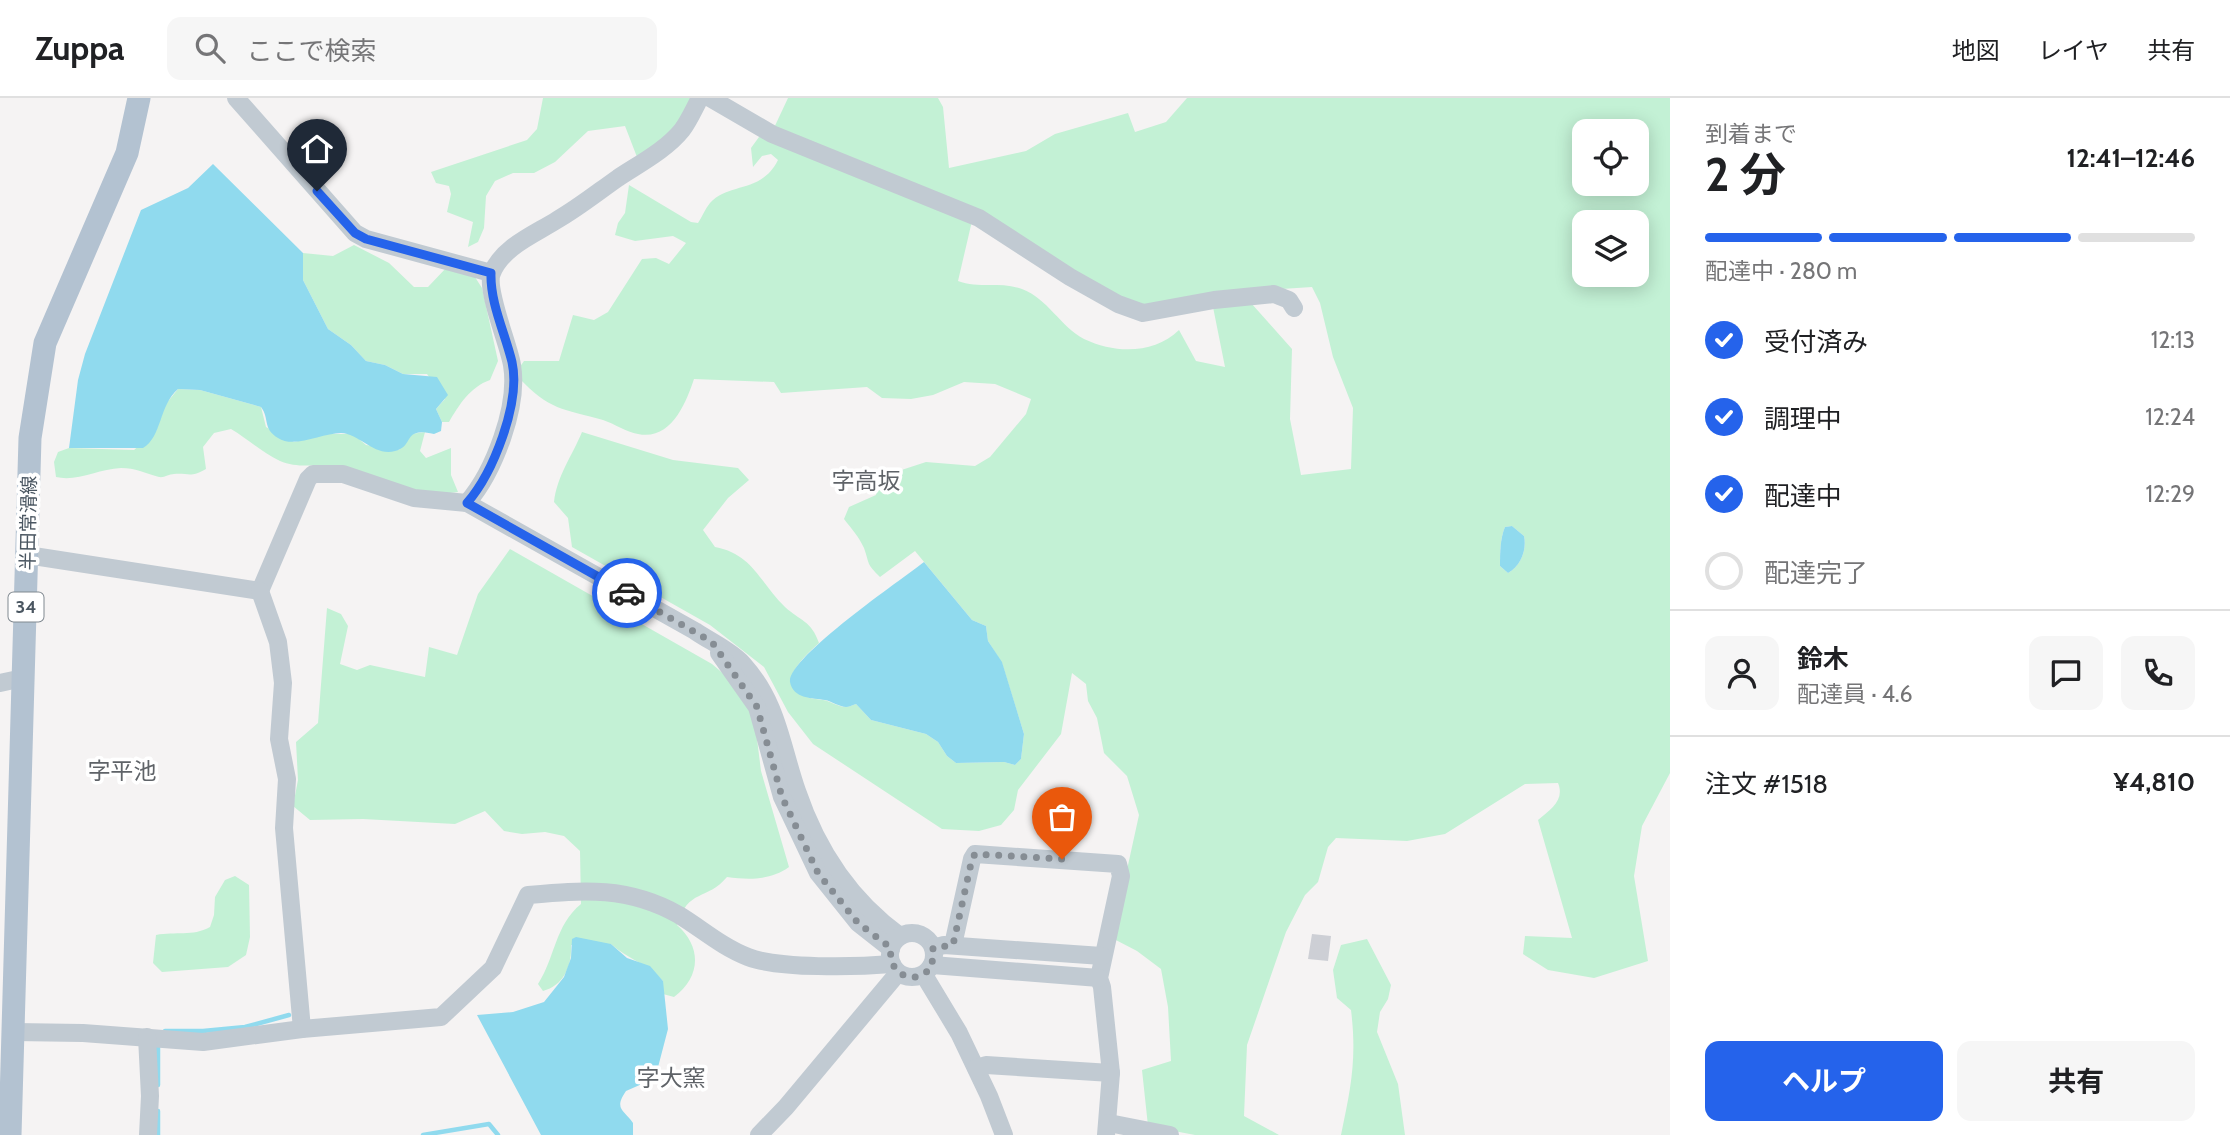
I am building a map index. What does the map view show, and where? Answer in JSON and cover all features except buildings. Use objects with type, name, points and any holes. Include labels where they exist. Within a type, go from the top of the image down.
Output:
[{"type":"main road","name":"半田常滑線","points":[[10,1135],[30,438],[45,344],[127,153],[139,98]]},
{"type":"street","points":[[236,98],[355,233],[366,239],[491,273]]},
{"type":"street","points":[[467,503],[479,489],[495,454],[509,416],[513,389],[513,366],[491,289],[491,273],[507,253],[678,135],[700,98]]},
{"type":"street","points":[[710,98],[772,134],[979,218],[1118,304],[1143,313],[1213,300],[1274,294],[1289,300],[1294,308]]},
{"type":"street","points":[[302,1029],[284,828],[287,779],[279,739],[283,682],[278,642],[260,591],[308,479],[313,474],[342,474],[414,498],[467,503],[712,642],[757,707],[778,753],[818,873],[863,917],[913,978],[953,945],[1102,956]]},
{"type":"street","points":[[27,555],[260,591]]},
{"type":"street","points":[[0,683],[23,678]]},
{"type":"street","points":[[953,945],[975,854],[1114,863],[1121,869],[1099,978],[1111,1073],[1107,1129],[1170,1135]]},
{"type":"street","points":[[14,1032],[203,1042],[302,1029],[441,1017],[493,968],[528,895],[597,891],[634,895],[679,915],[732,950],[769,962],[895,956]]},
{"type":"street","points":[[759,1135],[786,1107],[895,956],[917,933],[926,938],[930,962],[1004,1135]]},
{"type":"street","points":[[1018,973],[1019,950]]},
{"type":"street","points":[[930,962],[1018,973],[1099,978]]},
{"type":"street","points":[[147,1037],[150,1096],[148,1135]]},
{"type":"street","points":[[975,1068],[986,1065],[1111,1073]]},
{"type":"green space","points":[[543,98],[693,98],[685,116],[671,133],[637,157],[625,126],[588,131],[555,162],[534,173],[513,173],[495,181],[486,196],[484,228],[478,242],[468,247],[473,222],[447,212],[451,194],[449,186],[436,183],[431,172],[527,140],[537,129]]},
{"type":"green space","points":[[788,98],[938,98],[943,107],[949,168],[1026,151],[1055,134],[1128,113],[1135,132],[1166,122],[1187,98],[1670,98],[1670,773],[1642,826],[1634,876],[1648,961],[1594,978],[1548,970],[1523,954],[1525,936],[1572,938],[1538,820],[1558,799],[1558,783],[1525,784],[1445,834],[1407,841],[1336,838],[1328,847],[1318,882],[1305,895],[1286,932],[1247,1045],[1244,1116],[1279,1135],[1195,1135],[1148,1126],[1142,1070],[1171,1061],[1168,1007],[1161,969],[1137,951],[1112,938],[1139,815],[1127,776],[1104,753],[1097,718],[1088,701],[1086,684],[1072,673],[1061,734],[1018,790],[1014,810],[1001,825],[979,831],[942,829],[813,744],[788,712],[764,667],[710,625],[572,547],[568,518],[554,502],[562,475],[582,432],[673,460],[738,468],[749,480],[728,498],[703,530],[715,547],[738,556],[747,563],[776,598],[809,625],[816,635],[819,643],[801,661],[791,678],[792,686],[797,692],[843,707],[856,704],[871,720],[926,734],[938,742],[947,756],[956,763],[1004,762],[1015,765],[1021,759],[1024,734],[1002,663],[988,641],[986,626],[972,620],[915,551],[880,577],[870,566],[862,544],[844,519],[849,507],[876,495],[880,477],[926,462],[975,466],[990,457],[1026,414],[1031,399],[995,384],[964,382],[933,395],[911,399],[882,398],[867,387],[781,393],[774,382],[694,379],[687,399],[675,418],[660,432],[650,435],[629,432],[603,420],[557,407],[539,397],[519,378],[519,368],[524,361],[559,361],[573,315],[594,320],[608,312],[642,259],[656,258],[669,264],[686,243],[673,236],[635,241],[615,235],[618,223],[625,213],[629,185],[691,222],[698,223],[708,205],[718,197],[754,183],[771,171],[778,160],[771,154],[762,156],[753,167],[751,148],[759,137],[768,138],[972,221],[958,281],[1014,287],[1031,293],[1076,334],[1096,344],[1122,349],[1146,347],[1158,344],[1179,330],[1196,361],[1225,367],[1213,307],[1251,303],[1292,349],[1290,419],[1301,475],[1351,469],[1353,408],[1333,357],[1320,303],[1312,287],[1219,293],[1142,310],[1122,302],[982,214],[773,130]],"holes":[[[1512,526],[1524,536],[1525,541],[1520,562],[1508,573],[1500,566],[1501,541],[1505,527]]]},
{"type":"green space","points":[[354,245],[389,263],[414,287],[428,287],[447,267],[473,274],[482,288],[498,361],[490,380],[471,392],[449,422],[442,422],[436,409],[445,399],[427,374],[403,374],[385,365],[366,361],[351,345],[328,329],[303,280],[303,253],[333,256]]},
{"type":"green space","points":[[178,389],[200,390],[261,407],[266,427],[294,442],[328,434],[353,434],[366,445],[399,450],[411,434],[425,432],[420,451],[426,458],[451,448],[451,475],[458,492],[414,490],[344,467],[288,464],[267,454],[231,429],[214,433],[203,447],[206,469],[196,473],[161,477],[121,468],[80,477],[56,477],[54,462],[58,452],[69,448],[134,450],[156,431],[165,405]]},
{"type":"green space","points":[[510,549],[712,664],[739,687],[755,723],[761,771],[789,867],[760,878],[727,877],[687,905],[677,925],[691,943],[695,962],[689,980],[674,997],[663,994],[663,981],[657,975],[611,944],[571,945],[568,967],[561,979],[543,991],[538,984],[560,932],[572,912],[581,904],[580,851],[564,836],[545,832],[522,834],[504,831],[485,811],[455,824],[363,819],[310,820],[293,806],[298,780],[296,742],[318,723],[327,608],[341,614],[348,626],[340,664],[357,670],[370,665],[425,677],[429,647],[457,655],[478,594]]},
{"type":"green space","points":[[235,876],[249,885],[250,937],[246,955],[228,967],[162,972],[153,963],[156,935],[190,933],[210,927],[215,897],[225,880]]},
{"type":"green space","points":[[1367,939],[1391,985],[1388,999],[1380,1012],[1377,1032],[1398,1084],[1405,1135],[1341,1135],[1352,1073],[1353,1027],[1351,1010],[1337,998],[1333,970],[1341,945]]},
{"type":"water","points":[[213,164],[303,253],[303,280],[328,329],[351,345],[366,361],[385,365],[403,374],[437,377],[448,395],[436,409],[442,422],[441,431],[434,434],[417,433],[401,449],[388,452],[341,433],[300,441],[285,441],[270,431],[261,407],[200,390],[178,389],[167,403],[154,436],[143,448],[69,448],[78,380],[85,354],[141,210],[188,188]]},
{"type":"water","points":[[1512,526],[1524,536],[1525,546],[1520,562],[1508,573],[1500,566],[1501,546],[1505,527]]},
{"type":"water","points":[[924,562],[972,620],[986,626],[988,641],[1002,662],[1024,734],[1021,759],[1015,765],[1004,762],[956,763],[947,756],[938,742],[926,734],[871,720],[856,704],[844,707],[804,697],[792,688],[790,682],[794,671],[806,656],[847,620]]},
{"type":"water","points":[[576,937],[611,944],[627,958],[650,966],[663,981],[668,1029],[657,1071],[651,1080],[626,1091],[620,1102],[620,1106],[633,1123],[633,1135],[541,1135],[477,1015],[513,1012],[544,1002],[564,977],[571,958],[572,939]]},
{"type":"waterway","points":[[165,1031],[245,1027],[289,1015]]},
{"type":"waterway","points":[[158,1045],[158,1085]]},
{"type":"waterway","points":[[158,1111],[158,1135]]},
{"type":"waterway","points":[[423,1135],[489,1124],[498,1135]]},
{"type":"way so far","points":[[627,593],[712,642],[722,659],[742,682],[762,721],[782,797],[818,873],[858,923],[891,948],[890,960],[898,973],[905,977],[920,976],[932,966],[933,948],[953,945],[975,854],[1062,859]]},
{"type":"district","name":"字高坂","points":[[866,481]]},
{"type":"district","name":"字平池","points":[[122,771]]},
{"type":"district","name":"字大窯","points":[[671,1078]]},
{"type":"route","points":[[317,191],[355,233],[366,239],[491,273],[491,289],[513,366],[513,389],[509,416],[495,454],[479,489],[467,503],[627,593]]}]
